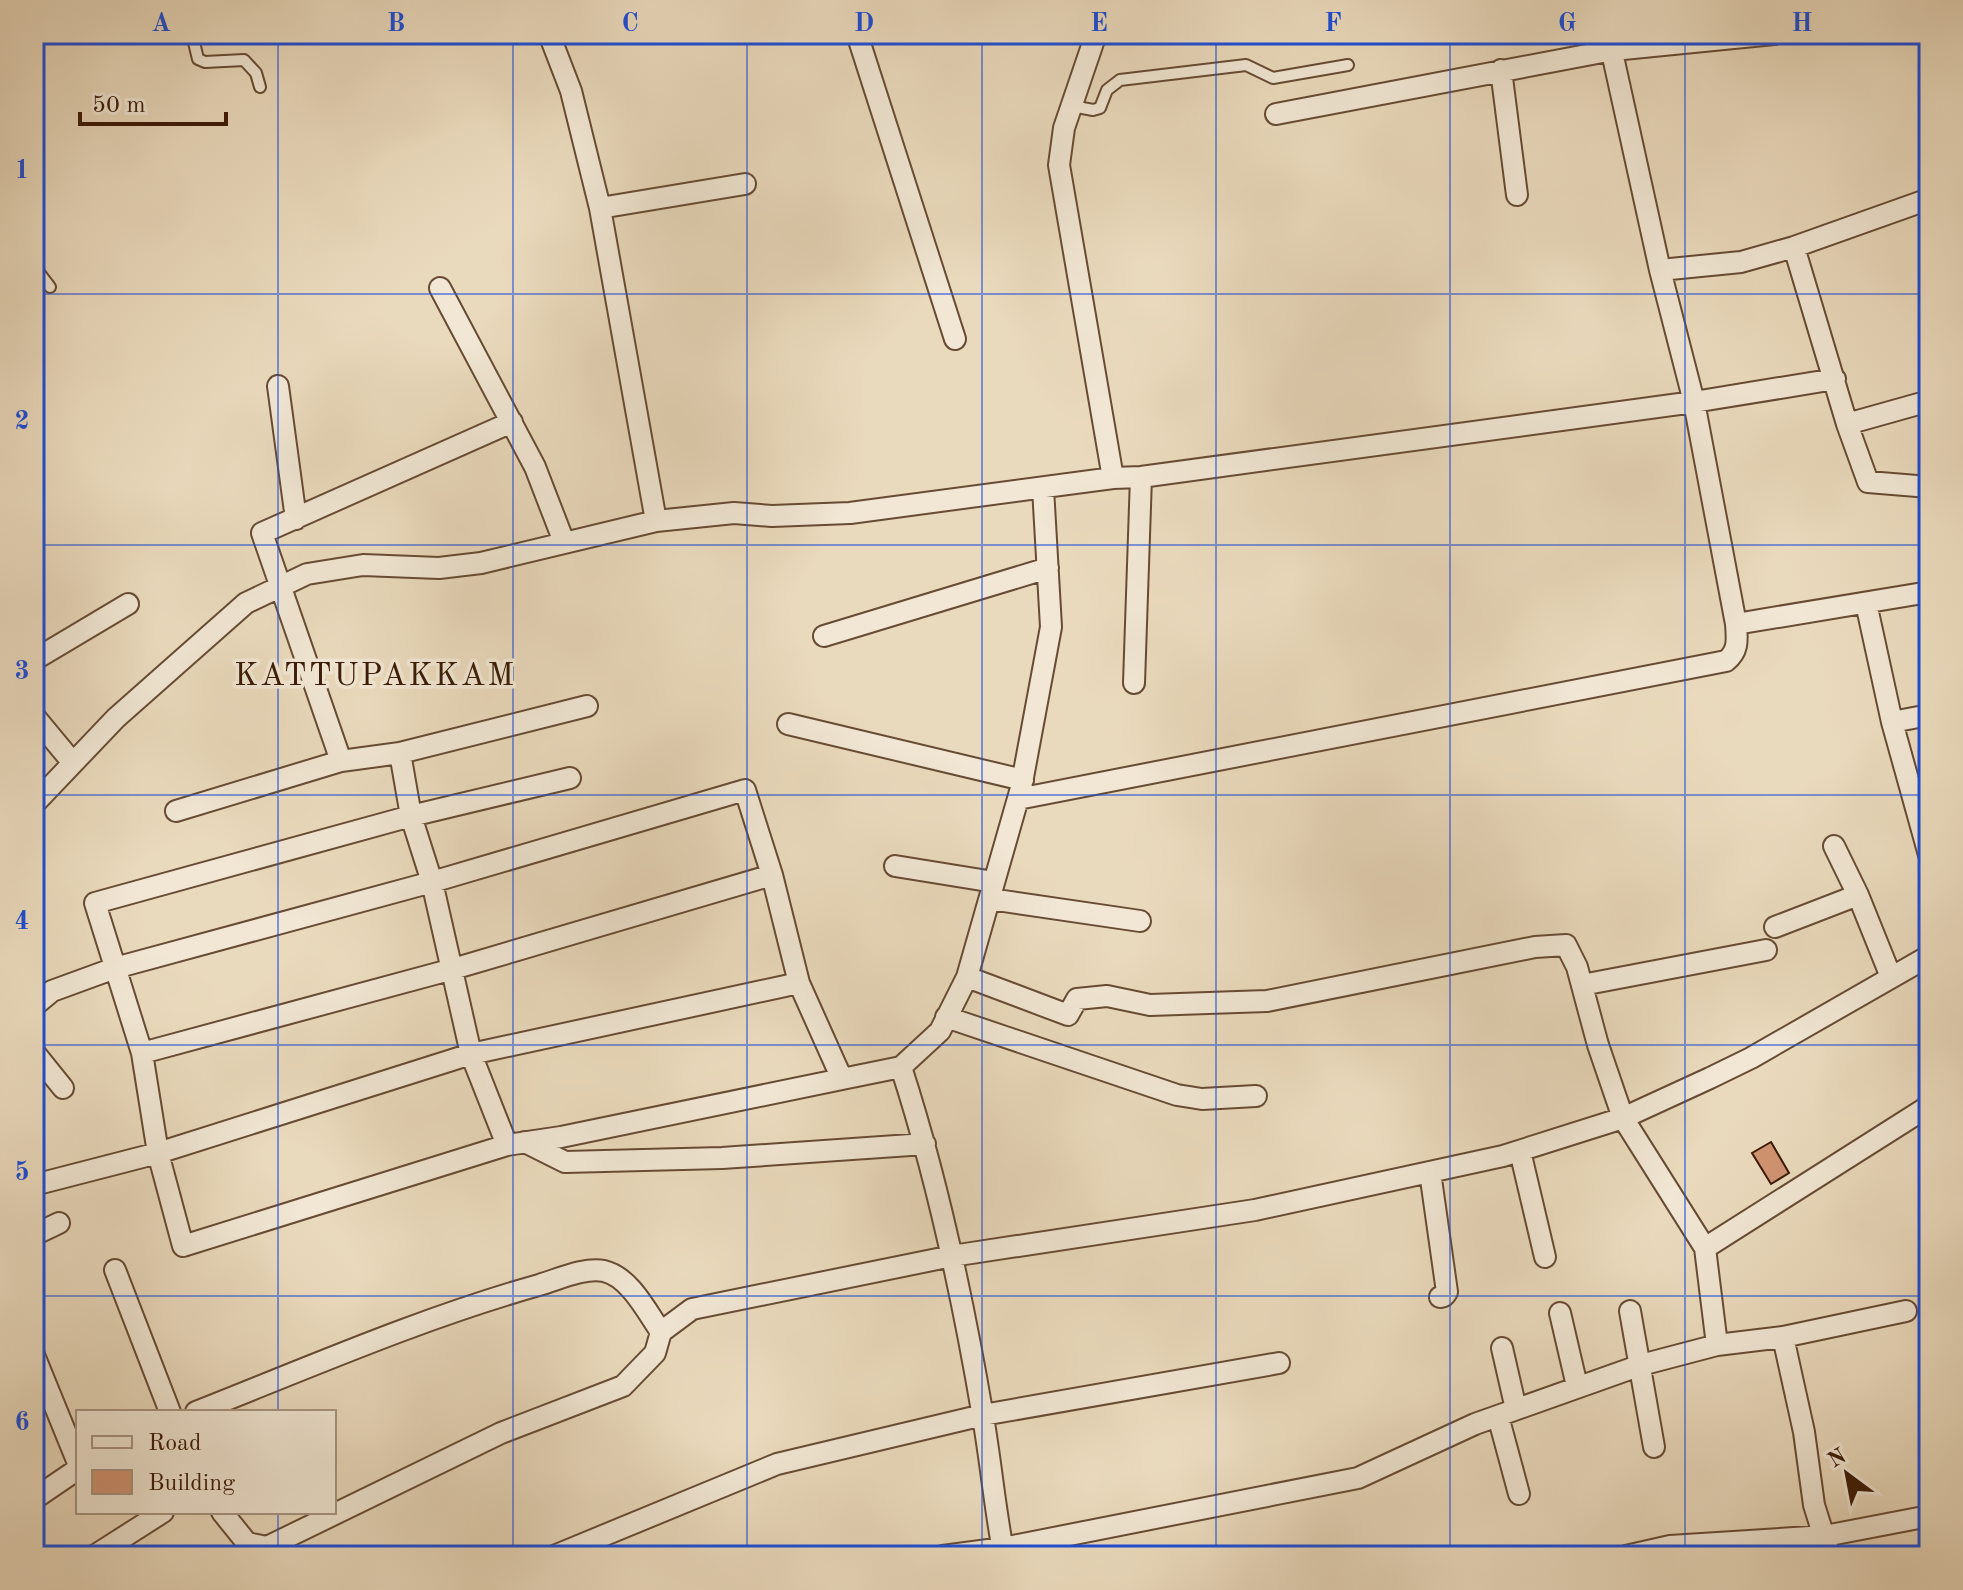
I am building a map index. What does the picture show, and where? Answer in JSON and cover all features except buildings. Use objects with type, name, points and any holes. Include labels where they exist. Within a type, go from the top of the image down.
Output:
[{"type":"street","points":[[549,34],[571,91],[600,208],[656,521]]},
{"type":"street","points":[[857,34],[955,339]]},
{"type":"street","points":[[1096,34],[1064,128],[1059,165],[1113,478]]},
{"type":"street","points":[[1276,114],[1501,70],[1610,42],[1774,34]]},
{"type":"street","points":[[788,724],[1020,789],[1726,661],[1734,655],[1737,646],[1736,624],[1694,402],[1660,270],[1610,42]]},
{"type":"street","points":[[1501,70],[1517,195]]},
{"type":"street","points":[[600,208],[745,184]]},
{"type":"street","points":[[1660,270],[1741,262],[1794,247],[1929,199]]},
{"type":"street","points":[[1794,247],[1847,424],[1868,482],[1929,487]]},
{"type":"street","points":[[440,288],[546,491],[564,542]]},
{"type":"street","points":[[34,804],[116,718],[246,603],[307,574],[363,565],[439,568],[481,563],[656,521],[734,513],[772,516],[850,513],[1694,402],[1835,379]]},
{"type":"street","points":[[278,386],[296,519]]},
{"type":"street","points":[[1847,424],[1929,401]]},
{"type":"street","points":[[341,761],[262,533],[512,422]]},
{"type":"street","points":[[1134,683],[1141,477]]},
{"type":"street","points":[[570,778],[411,816],[95,903],[142,1053],[158,1153],[183,1246],[516,1144],[901,1067],[940,1031],[967,977],[1020,789],[1051,627],[1043,488]]},
{"type":"street","points":[[824,636],[1048,568]]},
{"type":"street","points":[[1736,624],[1929,592]]},
{"type":"street","points":[[1866,603],[1892,722],[1929,855]]},
{"type":"street","points":[[34,660],[128,604]]},
{"type":"street","points":[[176,811],[341,761],[400,753],[587,706]]},
{"type":"street","points":[[1892,722],[1929,715]]},
{"type":"street","points":[[34,716],[73,763]]},
{"type":"street","points":[[400,753],[411,816],[432,882],[471,1054],[516,1144],[565,1162],[722,1158],[925,1144]]},
{"type":"street","points":[[34,1006],[52,991],[115,968],[432,882],[745,790],[772,875],[799,983],[842,1079]]},
{"type":"street","points":[[1834,846],[1858,895],[1891,977]]},
{"type":"street","points":[[895,866],[1140,921]]},
{"type":"street","points":[[142,1053],[453,969],[772,875]]},
{"type":"street","points":[[1775,927],[1858,895]]},
{"type":"street","points":[[967,977],[1068,1015],[1077,999],[1107,996],[1150,1005],[1267,1001],[1535,947],[1566,945],[1582,985],[1623,1118],[1705,1248],[1717,1345]]},
{"type":"street","points":[[1582,985],[1766,950]]},
{"type":"street","points":[[336,1513],[501,1433],[623,1386],[655,1353],[661,1332],[692,1309],[952,1256],[1255,1210],[1520,1151],[1623,1118],[1751,1058],[1929,956]]},
{"type":"street","points":[[34,1185],[158,1153],[471,1054],[799,983]]},
{"type":"street","points":[[946,1017],[1177,1095],[1202,1099],[1256,1096]]},
{"type":"street","points":[[34,1052],[63,1088]]},
{"type":"street","points":[[901,1067],[925,1144],[952,1256],[983,1415],[1004,1552]]},
{"type":"street","points":[[1705,1248],[1929,1106]]},
{"type":"street","points":[[1520,1151],[1545,1257]]},
{"type":"street","points":[[1430,1172],[1447,1292],[1440,1297]]},
{"type":"street","points":[[34,1235],[59,1223]]},
{"type":"street","points":[[115,1270],[169,1410]]},
{"type":"street","points":[[201,1410],[393,1332],[594,1270],[608,1272],[623,1280],[661,1332]]},
{"type":"street","points":[[1630,1311],[1654,1447]]},
{"type":"street","points":[[943,1556],[1004,1552],[1358,1478],[1507,1412],[1641,1365],[1717,1345],[1783,1337],[1906,1311]]},
{"type":"street","points":[[1560,1313],[1577,1386]]},
{"type":"street","points":[[1783,1337],[1804,1432],[1814,1505],[1828,1546]]},
{"type":"street","points":[[1502,1348],[1507,1412],[1519,1494]]},
{"type":"street","points":[[34,1355],[76,1458]]},
{"type":"street","points":[[554,1556],[777,1464],[983,1415],[1279,1363]]},
{"type":"street","points":[[34,1499],[76,1470]]},
{"type":"street","points":[[94,1556],[121,1548],[161,1514]]},
{"type":"street","points":[[224,1514],[247,1543],[267,1547],[335,1514]]},
{"type":"street","points":[[1626,1556],[1670,1546],[1828,1546],[1929,1516]]},
{"type":"lane","points":[[192,34],[198,59],[205,62],[244,60],[256,73],[260,87]]},
{"type":"lane","points":[[1072,106],[1093,110],[1100,108],[1107,90],[1120,80],[1246,65],[1273,78],[1348,65]]},
{"type":"lane","points":[[34,266],[50,287]]},
{"type":"district","name":"KATTUPAKKAM","points":[[375,677]]}]
